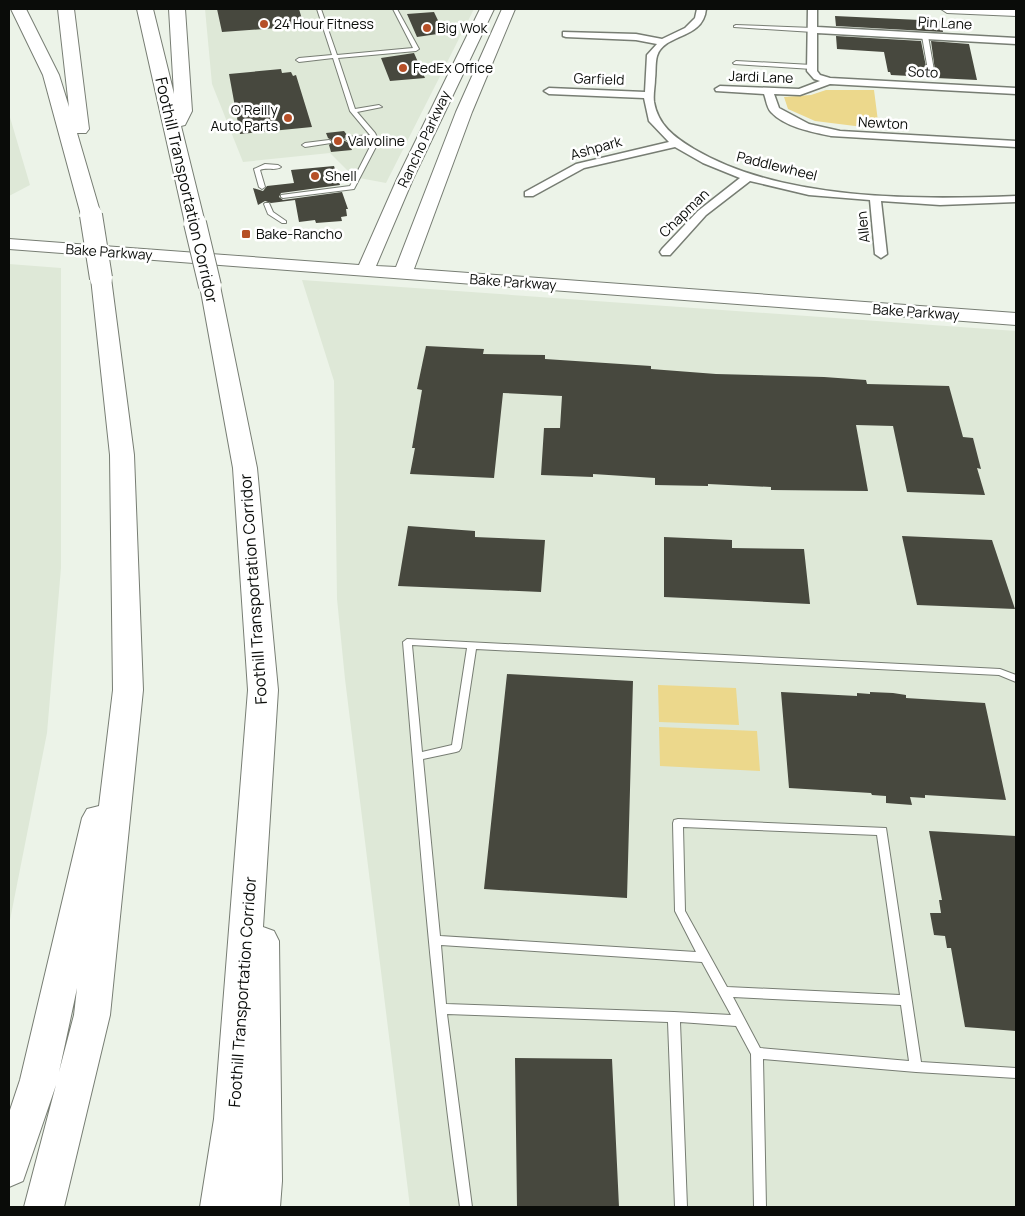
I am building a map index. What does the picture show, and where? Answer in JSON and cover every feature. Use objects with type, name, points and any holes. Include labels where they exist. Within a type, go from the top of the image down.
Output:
[{"type":"highway","points":[[18,9],[51,75],[91,215]]},
{"type":"highway","points":[[44,1207],[92,1016],[128,690],[122,455],[66,9]]},
{"type":"highway","name":"Foothill Transportation Corridor","points":[[145,9],[210,286],[245,468],[263,690],[233,1119],[220,1207]]},
{"type":"highway","points":[[174,134],[183,111],[178,9]]},
{"type":"highway","points":[[9,1168],[39,1080],[128,690]]},
{"type":"highway","points":[[260,1207],[262,1171],[263,690]]},
{"type":"main road","name":"Rancho Parkway","points":[[367,263],[487,9]]},
{"type":"main road","name":"Rancho Parkway","points":[[406,266],[464,112],[508,9]]},
{"type":"main road","points":[[946,9],[1016,11]]},
{"type":"main road","points":[[439,108],[447,110],[448,116],[432,156],[440,179]]},
{"type":"main road","name":"Bake Parkway","points":[[9,230],[1016,319]]},
{"type":"main road","name":"Bake Parkway","points":[[9,244],[367,263]]},
{"type":"main road","name":"Bake Parkway","points":[[406,266],[1016,303]]},
{"type":"street","points":[[566,34],[636,37],[663,42],[688,30],[700,20],[701,9]]},
{"type":"street","points":[[812,9],[812,71],[818,77],[829,81]]},
{"type":"street","name":"Pin Lane","points":[[813,30],[1016,41]]},
{"type":"street","name":"Paddlewheel","points":[[663,42],[652,55],[649,95],[654,121],[677,143],[707,161],[748,178],[809,192],[940,202],[1016,199]]},
{"type":"street","name":"Soto","points":[[829,81],[1016,91]]},
{"type":"street","name":"Jardi Lane","points":[[720,89],[800,92],[829,81]]},
{"type":"street","name":"Garfield","points":[[549,91],[649,95]]},
{"type":"street","name":"Newton","points":[[768,91],[774,110],[787,119],[812,129],[840,134],[1016,144]]},
{"type":"street","name":"Ashpark","points":[[529,194],[580,166],[677,143]]},
{"type":"street","name":"Chapman","points":[[666,252],[702,212],[748,178]]},
{"type":"street","name":"Allen","points":[[875,197],[881,254]]},
{"type":"lane","points":[[283,196],[352,188],[376,141],[353,111],[320,9]]},
{"type":"lane","points":[[299,60],[416,49],[395,9]]},
{"type":"lane","points":[[736,26],[813,30]]},
{"type":"lane","points":[[925,36],[932,76]]},
{"type":"lane","points":[[736,63],[812,67]]},
{"type":"lane","points":[[353,111],[379,107]]},
{"type":"lane","points":[[348,139],[374,136]]},
{"type":"lane","points":[[305,145],[328,142]]},
{"type":"lane","points":[[262,187],[256,169],[265,166],[278,166]]},
{"type":"lane","points":[[267,204],[270,213],[284,222]]},
{"type":"lane","points":[[466,1207],[441,1009],[407,642],[1000,672],[1016,679]]},
{"type":"lane","points":[[417,757],[456,748],[472,645]]},
{"type":"lane","points":[[760,1207],[757,1053],[680,911],[678,823],[882,830],[916,1067]]},
{"type":"lane","points":[[434,940],[704,957]]},
{"type":"lane","points":[[724,992],[907,1000]]},
{"type":"lane","points":[[441,1009],[740,1021]]},
{"type":"lane","points":[[674,1017],[681,1207]]},
{"type":"lane","points":[[757,1053],[916,1067],[1016,1073]]},
{"type":"shaded area","points":[[205,9],[474,9],[386,183],[354,177],[330,153],[243,162],[212,84]]},
{"type":"shaded area","points":[[826,90],[874,90],[879,129],[815,121],[788,109],[784,97],[811,95]]},
{"type":"shaded area","points":[[9,114],[30,185],[9,196]]},
{"type":"shaded area","points":[[9,264],[61,268],[61,568],[47,733],[9,925]]},
{"type":"shaded area","points":[[302,280],[1016,331],[1016,1207],[410,1207],[345,679],[337,599],[334,381]]},
{"type":"shaded area","points":[[658,685],[736,688],[739,725],[659,722]]},
{"type":"shaded area","points":[[659,727],[757,731],[760,771],[660,766]]},
{"type":"building","name":"24 Hour Fitness","points":[[217,9],[299,9],[304,26],[222,32]]},
{"type":"building","name":"Big Wok","points":[[434,12],[444,33],[417,37],[407,14]]},
{"type":"building","points":[[835,16],[941,21],[943,32],[836,26]]},
{"type":"building","points":[[836,36],[921,41],[928,77],[891,75],[888,72],[884,52],[837,49]]},
{"type":"building","points":[[931,41],[969,44],[977,80],[936,78]]},
{"type":"building","name":"FedEx Office","points":[[414,53],[425,78],[390,81],[381,58]]},
{"type":"building","points":[[281,69],[282,73],[291,72],[293,76],[296,75],[312,127],[240,134],[229,74]]},
{"type":"building","name":"Valvoline","points":[[344,131],[347,135],[343,140],[349,143],[352,150],[331,152],[329,145],[333,141],[328,138],[326,133]]},
{"type":"building","points":[[334,166],[340,185],[281,193],[279,197],[283,200],[342,192],[348,209],[346,209],[347,216],[341,217],[342,221],[316,223],[315,220],[299,222],[295,200],[271,203],[265,201],[258,205],[253,188],[263,191],[267,186],[294,183],[291,170]]},
{"type":"building","points":[[426,346],[484,349],[483,354],[545,355],[545,359],[651,366],[651,369],[716,374],[824,377],[866,380],[867,384],[949,386],[963,437],[973,438],[981,469],[977,468],[985,495],[907,492],[893,426],[856,425],[868,491],[771,490],[771,487],[708,484],[708,486],[655,485],[655,478],[593,474],[593,477],[541,475],[544,428],[560,428],[562,396],[503,393],[494,478],[410,474],[415,448],[412,448],[422,390],[417,389]]},
{"type":"building","points":[[408,526],[475,531],[475,537],[545,540],[541,592],[398,586]]},
{"type":"building","points":[[902,536],[992,540],[1015,609],[917,605]]},
{"type":"building","points":[[664,537],[732,540],[732,548],[804,549],[810,604],[664,597]]},
{"type":"building","points":[[507,674],[633,681],[627,898],[484,889]]},
{"type":"building","points":[[781,692],[857,696],[857,693],[893,693],[906,695],[906,698],[985,703],[1006,800],[925,795],[925,798],[910,797],[912,805],[886,803],[886,796],[872,795],[871,793],[789,788]]},
{"type":"building","points":[[929,831],[1016,836],[1016,1031],[965,1027],[951,948],[947,948],[945,936],[934,935],[930,913],[941,913],[939,900],[942,900]]},
{"type":"building","points":[[515,1058],[612,1059],[619,1207],[517,1207]]},
{"type":"place","name":"24 Hour Fitness","points":[[264,24]]},
{"type":"place","name":"Big Wok","points":[[427,28]]},
{"type":"place","name":"FedEx Office","points":[[403,68]]},
{"type":"place","name":"O'Reilly Auto Parts","points":[[288,118]]},
{"type":"place","name":"Valvoline","points":[[338,141]]},
{"type":"place","name":"Shell","points":[[315,176]]},
{"type":"place","name":"Bake-Rancho","points":[[246,234]]}]
